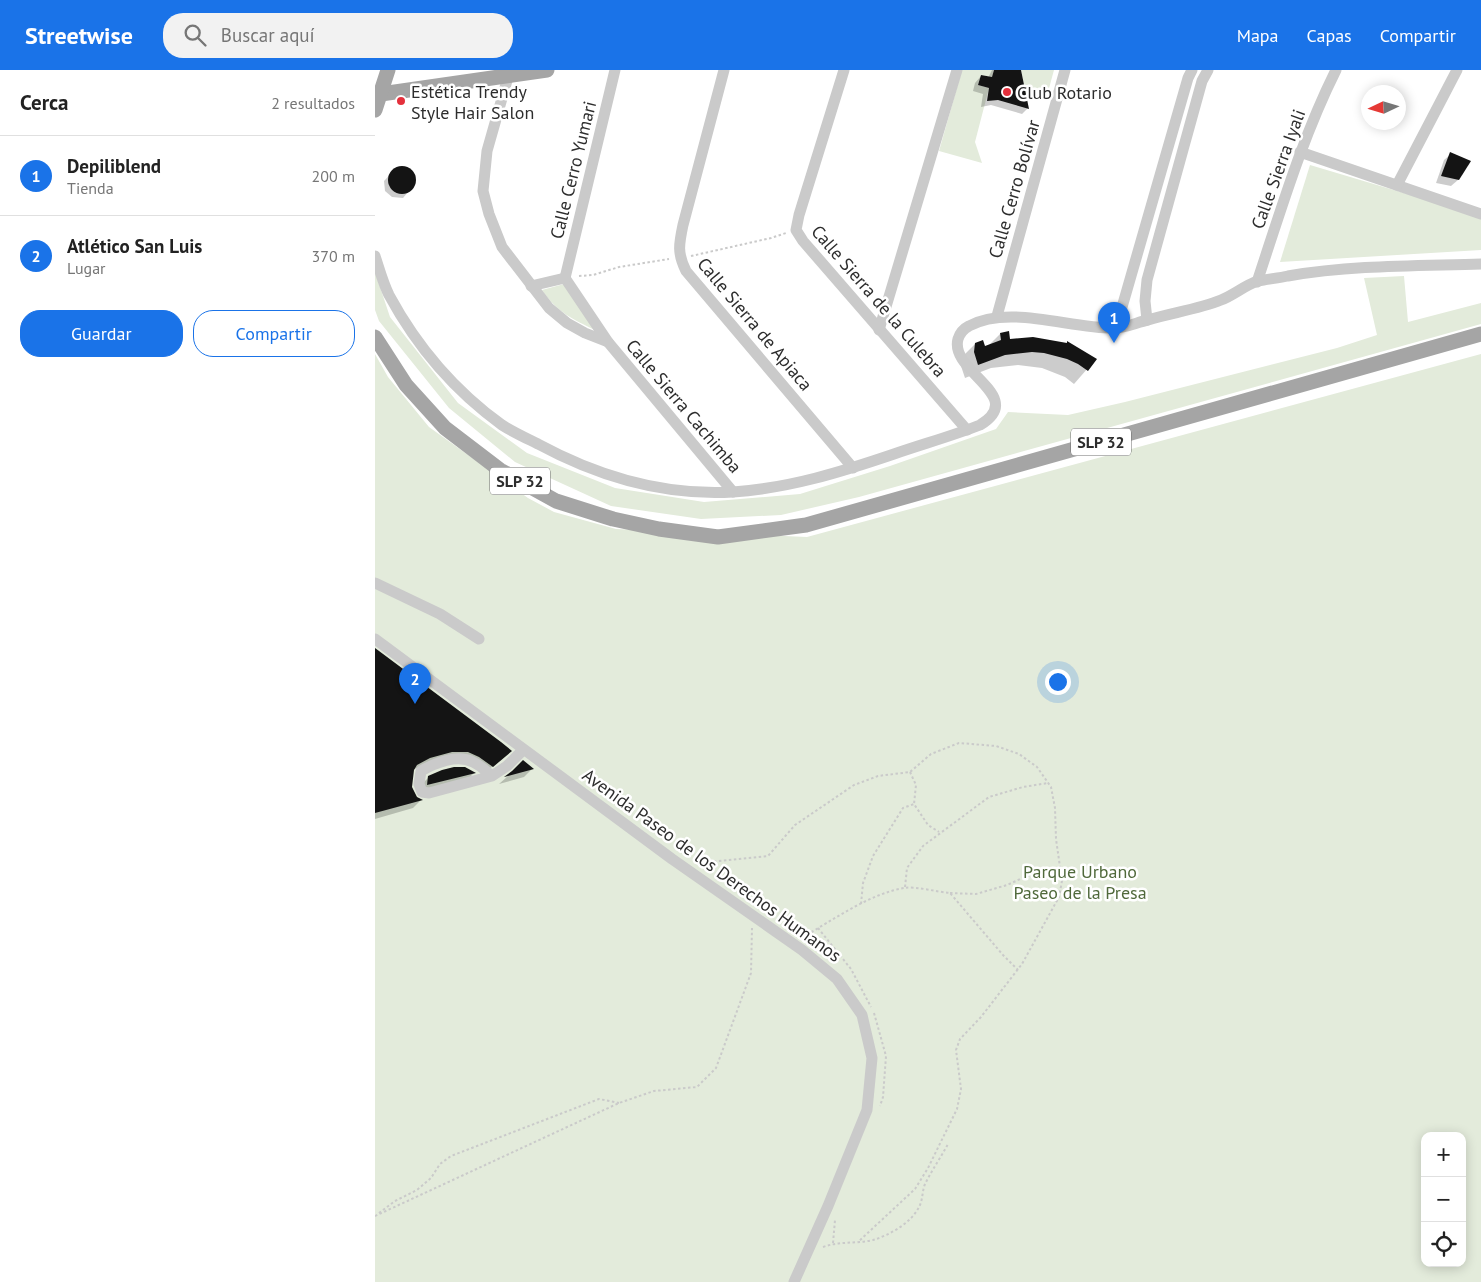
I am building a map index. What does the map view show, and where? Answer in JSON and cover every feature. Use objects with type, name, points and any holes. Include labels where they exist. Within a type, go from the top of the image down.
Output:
[{"type":"main road","points":[[375,110],[387,70]]},
{"type":"main road","points":[[381,94],[510,73],[547,70]]},
{"type":"main road","name":"SLP 32","points":[[375,337],[407,385],[445,428],[500,470],[556,501],[659,529],[718,537],[806,525],[1481,334]]},
{"type":"street","name":"Calle Cerro Yumari","points":[[565,278],[615,70]]},
{"type":"street","name":"Calle Sierra de Apiaca","points":[[724,70],[683,224],[679,244],[679,258],[686,271],[853,468]]},
{"type":"street","name":"Calle Sierra de la Culebra","points":[[845,70],[799,215],[796,230],[803,241],[879,330],[967,430]]},
{"type":"street","points":[[879,330],[957,70]]},
{"type":"street","name":"Calle Cerro Bolívar","points":[[997,316],[1065,70]]},
{"type":"street","points":[[1116,328],[1188,78],[1192,70]]},
{"type":"street","points":[[1147,320],[1147,280],[1202,81],[1208,70]]},
{"type":"street","name":"Calle Sierra Iyali","points":[[1257,282],[1300,152],[1319,104],[1336,70]]},
{"type":"street","points":[[1397,186],[1457,70]]},
{"type":"street","name":"Calle Sierra Cachimba","points":[[510,73],[487,151],[483,191],[489,214],[502,247],[549,308],[567,323],[585,333],[608,342]]},
{"type":"street","points":[[1300,152],[1481,214]]},
{"type":"street","points":[[375,256],[388,293],[418,341],[456,386],[503,425],[571,461],[601,473],[683,492],[733,492],[782,486],[827,476],[967,430],[991,418],[995,406],[992,394],[987,386],[965,366],[957,352],[957,342],[960,332],[969,326],[997,316],[1116,328],[1220,300],[1257,282],[1340,269],[1481,264]]},
{"type":"street","name":"Calle Sierra Cachimba","points":[[565,278],[608,342],[733,492]]},
{"type":"street","points":[[531,286],[565,278]]},
{"type":"street","points":[[1127,292],[1134,286],[1140,286],[1146,291]]},
{"type":"street","points":[[375,583],[439,614],[479,639]]},
{"type":"street","name":"Avenida Paseo de los Derechos Humanos","points":[[375,639],[681,866],[837,978],[861,1015],[872,1058],[867,1110],[794,1282]]},
{"type":"street","points":[[492,776],[473,762],[461,758],[433,764],[421,772],[419,784],[422,792],[429,793],[492,776],[507,766],[523,750]]},
{"type":"path","points":[[681,866],[767,856],[795,825],[854,785],[878,776],[910,772],[931,754],[959,743],[996,746],[1019,754],[1037,767],[1051,787],[1055,808],[1056,839],[1062,881],[1059,897],[1017,970],[981,1017],[960,1039],[956,1050],[961,1089],[957,1109],[929,1168],[915,1189],[858,1242]]},
{"type":"path","points":[[910,772],[916,785],[914,804],[928,825],[940,833]]},
{"type":"path","points":[[905,888],[907,868],[923,846],[940,833],[989,798],[1023,787],[1048,783]]},
{"type":"path","points":[[861,904],[863,883],[873,856],[903,808],[914,804]]},
{"type":"path","points":[[792,944],[881,894],[905,888],[976,894],[1007,885],[1027,876],[1061,872]]},
{"type":"path","points":[[950,893],[1017,970]]},
{"type":"path","points":[[375,1216],[619,1103],[654,1091],[697,1087],[716,1068],[751,973],[753,916]]},
{"type":"path","points":[[375,1216],[395,1200],[417,1190],[431,1178],[440,1164],[451,1156],[599,1099],[619,1103]]},
{"type":"path","points":[[807,1253],[833,1243],[875,1239],[893,1232],[912,1218],[920,1206],[925,1186],[948,1144]]},
{"type":"green space","points":[[962,70],[994,70],[992,77],[981,75],[978,85],[989,88],[975,142],[982,163],[939,151]]},
{"type":"green space","points":[[1021,70],[1054,70],[1048,92],[1026,95]]},
{"type":"green space","points":[[1310,165],[1481,216],[1481,250],[1280,262]]},
{"type":"green space","points":[[375,272],[390,317],[458,403],[527,453],[615,488],[704,502],[800,494],[890,466],[996,429],[1008,412],[1068,415],[1337,348],[1377,335],[1364,278],[1404,276],[1408,322],[1481,303],[1481,324],[859,497],[781,515],[701,519],[611,506],[515,462],[449,408],[379,321],[375,310]]},
{"type":"green space","points":[[564,284],[595,330],[565,314],[553,304],[542,290]]},
{"type":"green space","name":"Parque Urbano Paseo de la Presa","points":[[375,354],[388,377],[429,427],[528,498],[554,512],[616,529],[807,537],[1481,354],[1481,1282],[375,1282]]},
{"type":"building","name":"Club Rotario","points":[[994,70],[1021,70],[1029,109],[998,100],[987,101],[989,88],[978,85],[981,75],[992,77]]},
{"type":"building","points":[[1450,152],[1471,161],[1459,180],[1441,176]]},
{"type":"building","points":[[402,166],[412,170],[416,180],[412,190],[402,194],[392,190],[388,180],[392,170]]},
{"type":"building","points":[[1009,331],[1010,339],[1033,337],[1067,343],[1067,341],[1097,359],[1088,371],[1067,359],[1032,352],[1005,355],[978,365],[974,352],[975,343],[983,340],[985,346],[1001,340],[1000,333]]},
{"type":"building","points":[[375,648],[512,751],[493,767],[468,752],[452,752],[430,758],[417,765],[414,770],[412,787],[417,797],[423,800],[375,813]]},
{"type":"building","points":[[523,760],[534,769],[504,777],[512,771]]},
{"type":"building","points":[[454,767],[465,767],[476,773],[427,785],[428,776]]},
{"type":"place","name":"Club Rotario","points":[[1007,92]]},
{"type":"place","name":"Estética Trendy Style Hair Salon","points":[[401,101]]},
{"type":"place","name":"Depiliblend","points":[[1114,343]]},
{"type":"place","name":"Atlético San Luis","points":[[415,704]]}]
